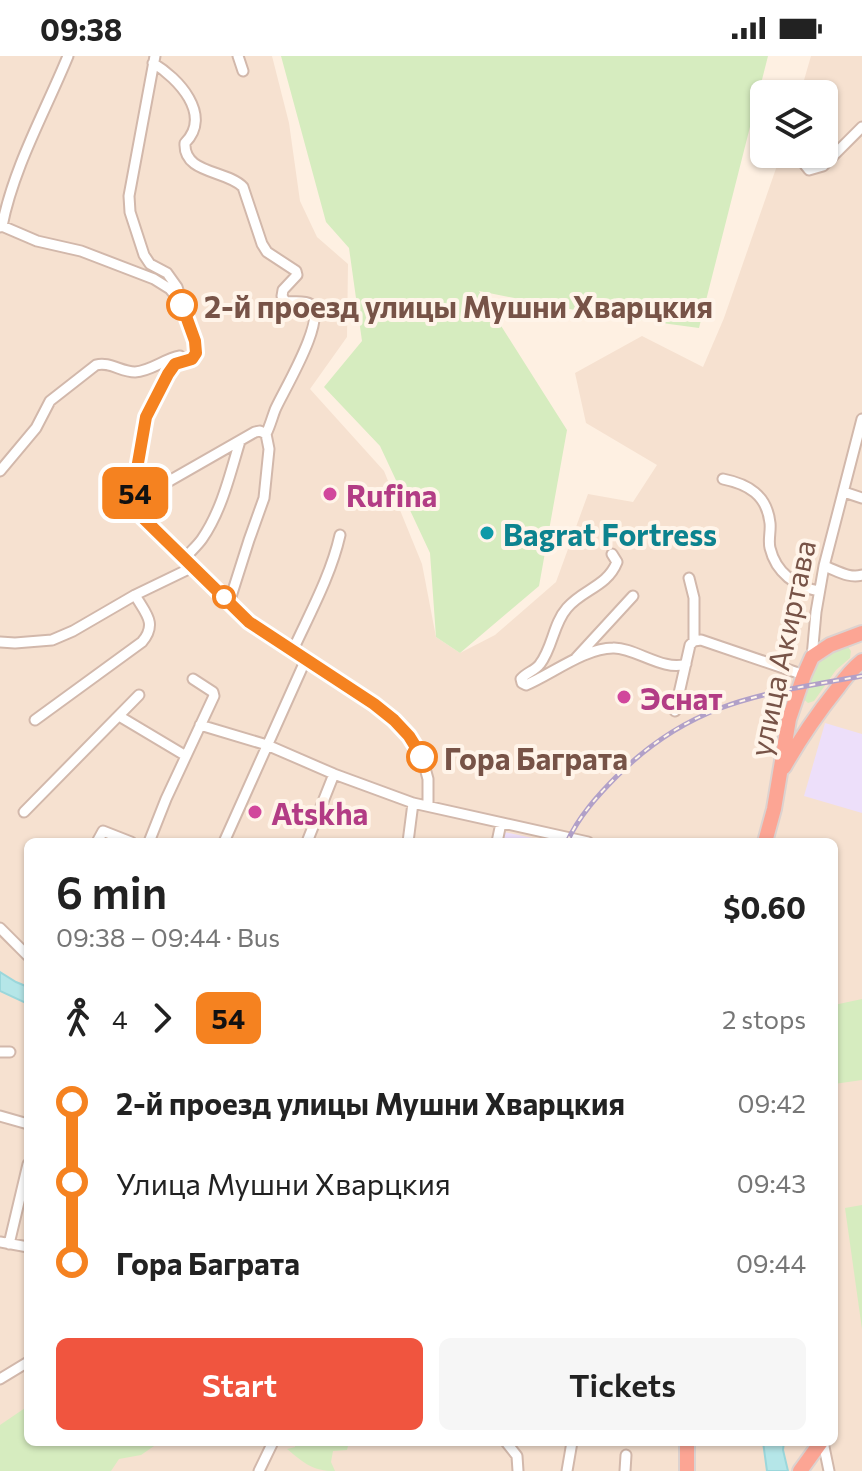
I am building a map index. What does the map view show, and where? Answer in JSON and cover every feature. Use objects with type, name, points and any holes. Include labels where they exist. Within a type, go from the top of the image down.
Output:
[{"type":"highway","points":[[812,657],[830,645],[862,633]]},
{"type":"highway","points":[[799,740],[858,660],[850,645],[838,643]]},
{"type":"highway","name":"улица Акиртава","points":[[766,838],[774,809],[786,734],[812,657]]},
{"type":"highway","points":[[780,774],[814,707],[836,676],[858,660]]},
{"type":"highway","points":[[797,698],[807,708],[814,707]]},
{"type":"highway","points":[[687,1446],[687,1471]]},
{"type":"highway","points":[[800,1471],[819,1446]]},
{"type":"street","points":[[68,56],[32,135],[1,227],[37,241],[81,251],[154,279],[170,289],[182,303]]},
{"type":"street","points":[[238,56],[243,71]]},
{"type":"street","points":[[155,58],[129,196],[130,212],[144,255],[150,264],[167,273],[177,287],[196,353],[192,359],[175,364],[146,417],[134,486],[142,517],[250,623],[394,720],[422,757],[428,779],[428,805]]},
{"type":"street","points":[[155,58],[189,96],[194,108],[193,135],[185,143],[187,154],[201,168],[238,182],[243,187],[267,252],[296,271],[297,275],[283,290],[282,296],[288,302],[307,302],[313,309],[313,329],[308,344],[266,434],[269,449],[264,498],[229,603]]},
{"type":"street","points":[[838,151],[862,127]]},
{"type":"street","points":[[0,471],[36,428],[50,401],[96,365],[102,363],[133,372],[171,358],[180,356],[185,360]]},
{"type":"street","name":"улица Акиртава","points":[[812,657],[824,566],[862,419]]},
{"type":"street","points":[[136,500],[255,432],[266,434]]},
{"type":"street","points":[[185,558],[214,518],[240,441]]},
{"type":"street","points":[[723,479],[737,482],[759,495],[770,519],[769,545],[778,565],[792,582],[819,591]]},
{"type":"street","points":[[844,492],[862,498]]},
{"type":"street","points":[[293,650],[321,590],[340,535]]},
{"type":"street","points":[[612,554],[617,562],[607,580],[568,606],[540,665],[524,674],[522,683],[526,685],[599,650],[616,647],[674,666],[686,664]]},
{"type":"street","points":[[824,566],[846,575],[862,575]]},
{"type":"street","points":[[0,642],[52,640],[193,567]]},
{"type":"street","points":[[689,578],[694,598],[694,641]]},
{"type":"street","points":[[35,720],[149,634],[150,620],[135,595]]},
{"type":"street","points":[[574,661],[633,596]]},
{"type":"street","points":[[675,711],[690,645],[694,641],[701,640],[804,675]]},
{"type":"street","points":[[226,838],[306,659]]},
{"type":"street","points":[[151,838],[214,696],[213,692],[193,679]]},
{"type":"street","points":[[24,812],[139,695]]},
{"type":"street","points":[[119,716],[186,756]]},
{"type":"street","points":[[200,725],[267,745],[413,803],[570,838]]},
{"type":"street","points":[[312,838],[334,774]]},
{"type":"street","points":[[409,838],[413,803]]},
{"type":"street","points":[[498,838],[501,823]]},
{"type":"street","points":[[99,838],[103,831],[121,838]]},
{"type":"street","points":[[0,928],[24,952]]},
{"type":"street","points":[[0,1116],[24,1123]]},
{"type":"street","points":[[24,1177],[4,1243],[24,1246]]},
{"type":"street","points":[[0,1379],[24,1364]]},
{"type":"street","points":[[259,1471],[271,1446]]},
{"type":"street","points":[[509,1446],[517,1456],[518,1471]]},
{"type":"street","points":[[567,1471],[571,1446]]},
{"type":"street","points":[[822,1446],[829,1471]]},
{"type":"street","points":[[625,1471],[626,1455]]},
{"type":"shaded area","points":[[0,56],[272,56],[289,123],[300,201],[317,237],[348,264],[347,337],[310,389],[384,471],[422,564],[436,637],[460,653],[495,635],[556,582],[588,494],[633,502],[657,465],[586,423],[575,373],[642,336],[703,367],[724,318],[776,168],[838,168],[838,80],[804,80],[811,56],[862,56],[862,1471],[0,1471]]},
{"type":"shaded area","points":[[825,723],[862,734],[862,813],[804,796]]},
{"type":"shaded area","points":[[500,831],[533,838],[498,838]]},
{"type":"green space","points":[[281,56],[768,56],[762,80],[750,80],[750,127],[699,328],[595,314],[479,291],[567,430],[539,586],[460,653],[436,637],[430,553],[380,446],[324,387],[362,341],[349,248],[326,222]]},
{"type":"green space","points":[[841,647],[848,647],[850,658],[836,670],[814,701],[808,703],[800,696],[809,671],[818,660]]},
{"type":"green space","points":[[862,999],[862,1080],[838,1083],[838,1004]]},
{"type":"green space","points":[[862,1205],[862,1329],[845,1208]]},
{"type":"green space","points":[[24,1409],[24,1446],[154,1446],[141,1455],[119,1459],[111,1471],[0,1471],[0,1425]]},
{"type":"green space","points":[[348,1446],[347,1450],[333,1451],[331,1462],[335,1471],[314,1468],[287,1449]]},
{"type":"water","points":[[0,972],[24,985],[24,1002],[0,991]]},
{"type":"water","points":[[764,1446],[784,1446],[788,1471],[767,1471]]},
{"type":"railway","points":[[569,838],[596,798],[646,750],[674,730],[703,715],[762,695],[862,676]]},
{"type":"bus line","name":"54","points":[[182,305],[196,353],[192,359],[175,364],[146,417],[134,486],[142,517],[249,622],[374,704],[409,736],[422,757]]},
{"type":"place","name":"2-й проезд улицы Мушни Хварцкия","points":[[182,305]]},
{"type":"place","name":"Rufina","points":[[330,494]]},
{"type":"place","name":"Bagrat Fortress","points":[[487,533]]},
{"type":"place","name":"Эснат","points":[[624,697]]},
{"type":"place","name":"Гора Баграта","points":[[422,757]]},
{"type":"place","name":"Atskha","points":[[255,812]]}]
